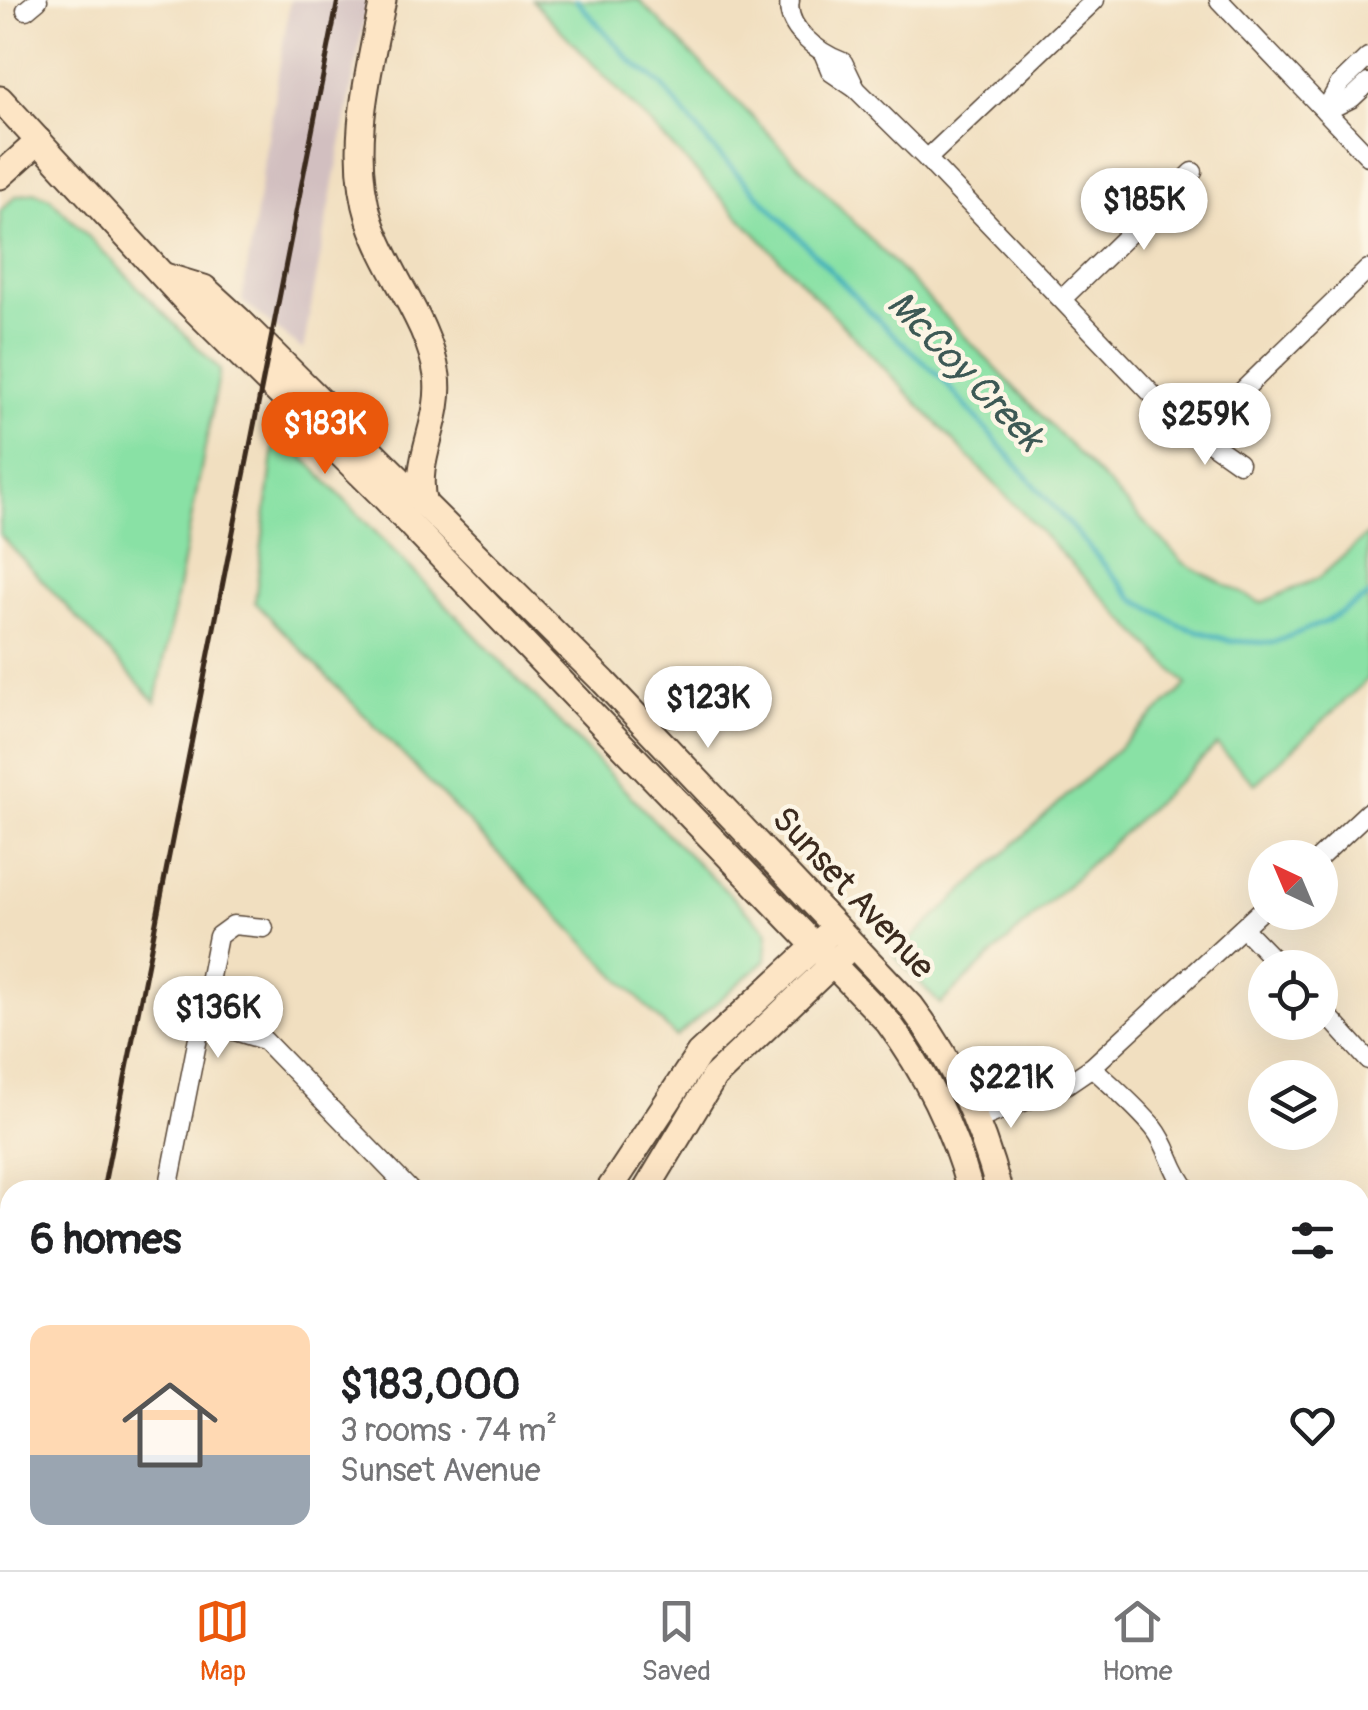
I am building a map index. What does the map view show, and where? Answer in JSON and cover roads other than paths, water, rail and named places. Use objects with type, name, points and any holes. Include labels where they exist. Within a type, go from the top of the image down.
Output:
[{"type":"main road","points":[[383,0],[365,91],[361,175],[370,220],[437,377],[433,434],[420,472],[424,504]]},
{"type":"main road","name":"Sunset Avenue","points":[[0,100],[164,275],[390,487],[888,1022],[926,1076],[950,1128],[967,1180]]},
{"type":"main road","points":[[0,176],[39,141]]},
{"type":"main road","points":[[390,487],[426,450]]},
{"type":"main road","name":"Sunset Avenue","points":[[390,487],[424,504],[604,682],[845,935],[931,1032],[979,1119],[996,1180]]},
{"type":"main road","points":[[616,1180],[699,1054],[845,935]]},
{"type":"main road","points":[[652,1180],[714,1077],[824,954]]},
{"type":"street","points":[[790,0],[793,24],[824,55],[842,62],[856,89],[1175,418],[1239,463]]},
{"type":"street","points":[[927,159],[1095,0]]},
{"type":"street","points":[[1219,0],[1368,156]]},
{"type":"street","points":[[1325,111],[1339,85],[1368,57]]},
{"type":"street","points":[[1325,111],[1352,98],[1368,82]]},
{"type":"street","points":[[1062,299],[1193,172]]},
{"type":"street","points":[[1198,434],[1368,270]]},
{"type":"street","points":[[1338,840],[1368,812]]},
{"type":"street","points":[[979,1119],[1064,1086],[1092,1066],[1248,923]]},
{"type":"street","points":[[170,1180],[218,936],[233,924],[264,928]]},
{"type":"street","points":[[1243,928],[1264,950]]},
{"type":"street","points":[[202,1021],[264,1040],[399,1180]]},
{"type":"street","points":[[1338,1026],[1367,1056]]},
{"type":"street","points":[[1092,1066],[1165,1144],[1171,1170],[1180,1180]]},
{"type":"waterway","name":"McCoy Creek","points":[[576,0],[631,61],[661,84],[710,145],[878,320],[943,380],[1135,600],[1182,626],[1230,641],[1272,643],[1325,622],[1368,596]]},
{"type":"railway","points":[[105,1180],[338,0]]}]
